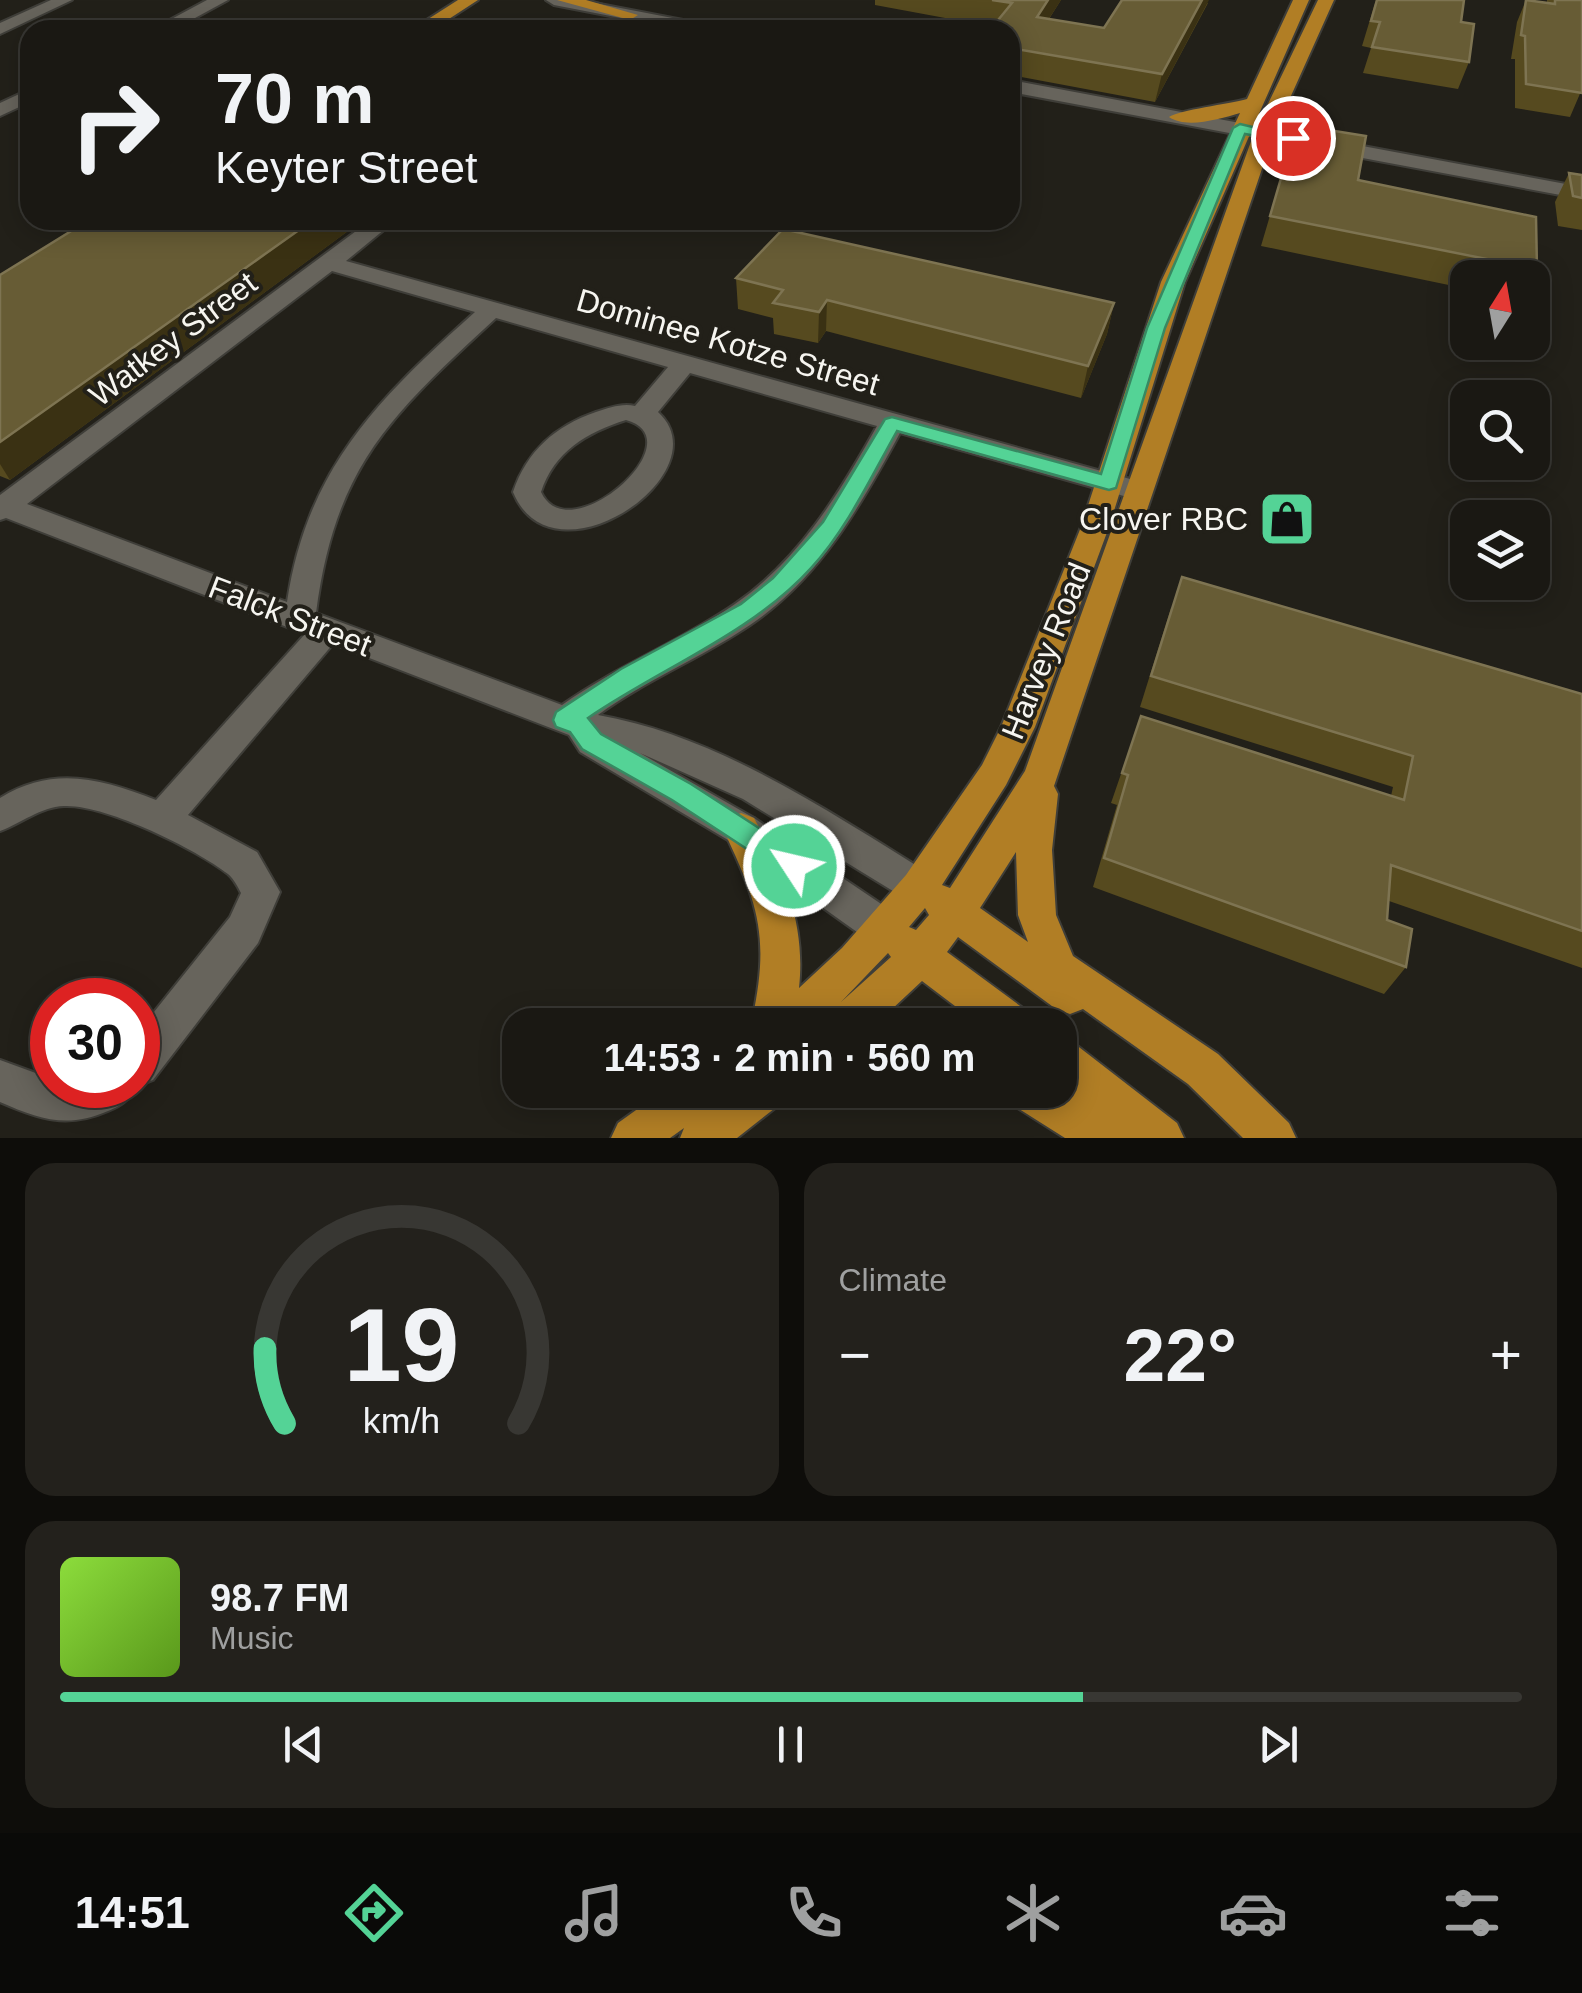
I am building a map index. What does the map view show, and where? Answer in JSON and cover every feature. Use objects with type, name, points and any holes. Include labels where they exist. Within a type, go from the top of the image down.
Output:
[{"type":"main road","points":[[437,20],[470,0]]},
{"type":"main road","points":[[565,0],[634,20]]},
{"type":"main road","name":"Harvey Road","points":[[805,1008],[885,929],[920,887],[994,775],[1018,727],[1123,487],[1252,125],[1301,0]]},
{"type":"main road","name":"Harvey Road","points":[[864,1008],[920,956],[955,911],[1020,818],[1042,776],[1123,487],[1156,328],[1252,125],[1326,0]]},
{"type":"main road","points":[[423,20],[450,2]]},
{"type":"main road","points":[[1185,118],[1218,114],[1252,125]]},
{"type":"main road","points":[[1185,118],[1252,125]]},
{"type":"main road","points":[[1042,776],[1034,878],[1037,915],[1059,969],[1203,1069],[1274,1138]]},
{"type":"main road","points":[[741,829],[773,890],[781,922],[774,1008]]},
{"type":"main road","name":"Falck Street","points":[[920,887],[1189,1079],[1260,1138]]},
{"type":"main road","name":"Falck Street","points":[[885,929],[990,1008]]},
{"type":"main road","points":[[1077,1072],[1162,1138]]},
{"type":"main road","points":[[633,1138],[676,1108]]},
{"type":"main road","points":[[702,1138],[741,1108]]},
{"type":"main road","points":[[1057,1108],[1105,1138]]},
{"type":"street","points":[[0,29],[64,0]]},
{"type":"street","points":[[180,20],[220,0]]},
{"type":"street","points":[[534,0],[604,11]]},
{"type":"street","points":[[554,0],[634,20]]},
{"type":"street","points":[[1020,88],[1185,118]]},
{"type":"street","points":[[1252,125],[1322,144],[1582,193]]},
{"type":"street","name":"Watkey Street","points":[[1,508],[373,230]]},
{"type":"street","name":"Dominee Kotze Street","points":[[329,263],[1123,487]]},
{"type":"street","points":[[162,819],[314,625],[312,539],[326,498],[350,452],[413,381],[492,308]]},
{"type":"street","points":[[644,414],[654,422],[662,450],[635,493],[601,514],[579,520],[556,520],[540,514],[531,504],[531,475],[558,442],[584,425],[606,417],[644,414],[684,364]]},
{"type":"street","points":[[572,722],[630,676],[749,610],[781,584],[831,527],[892,423]]},
{"type":"street","name":"Falck Street","points":[[1,508],[572,722],[600,727],[718,771],[770,797],[920,887]]},
{"type":"street","name":"Falck Street","points":[[572,722],[592,742],[741,829],[885,929]]},
{"type":"street","points":[[0,816],[22,801],[73,788],[95,792],[162,819],[244,864],[261,892],[244,930],[160,1037]]},
{"type":"street","points":[[0,1081],[30,1094]]},
{"type":"building","points":[[992,0],[1048,0],[1037,17],[1104,28],[1122,0],[1202,0],[1162,74],[1020,50],[1020,20],[998,20],[1012,3]]},
{"type":"building","points":[[1377,0],[1464,0],[1461,22],[1474,24],[1469,62],[1372,47],[1380,22],[1371,21]]},
{"type":"building","points":[[1526,0],[1555,4],[1555,0],[1582,0],[1582,93],[1526,84],[1525,36],[1521,35]]},
{"type":"building","points":[[1316,128],[1366,136],[1358,180],[1536,217],[1537,260],[1492,260],[1270,216],[1289,151],[1303,153],[1308,134]]},
{"type":"building","points":[[1569,173],[1582,175],[1582,198],[1573,196]]},
{"type":"building","points":[[73,230],[299,230],[0,442],[0,275]]},
{"type":"building","points":[[782,230],[787,230],[1114,303],[1088,366],[827,300],[819,312],[773,303],[783,290],[736,278]]},
{"type":"building","points":[[1182,577],[1582,694],[1582,931],[1391,865],[1387,920],[1412,929],[1406,967],[1104,858],[1128,775],[1122,773],[1141,716],[1404,800],[1413,756],[1151,676]]},
{"type":"place","name":"Clover RBC","points":[[1287,519]]},
{"type":"route","points":[[794,866],[681,792],[592,742],[579,725],[566,720],[630,676],[749,610],[781,584],[831,527],[892,423],[1109,483],[1156,328],[1240,128],[1293,138]]}]
